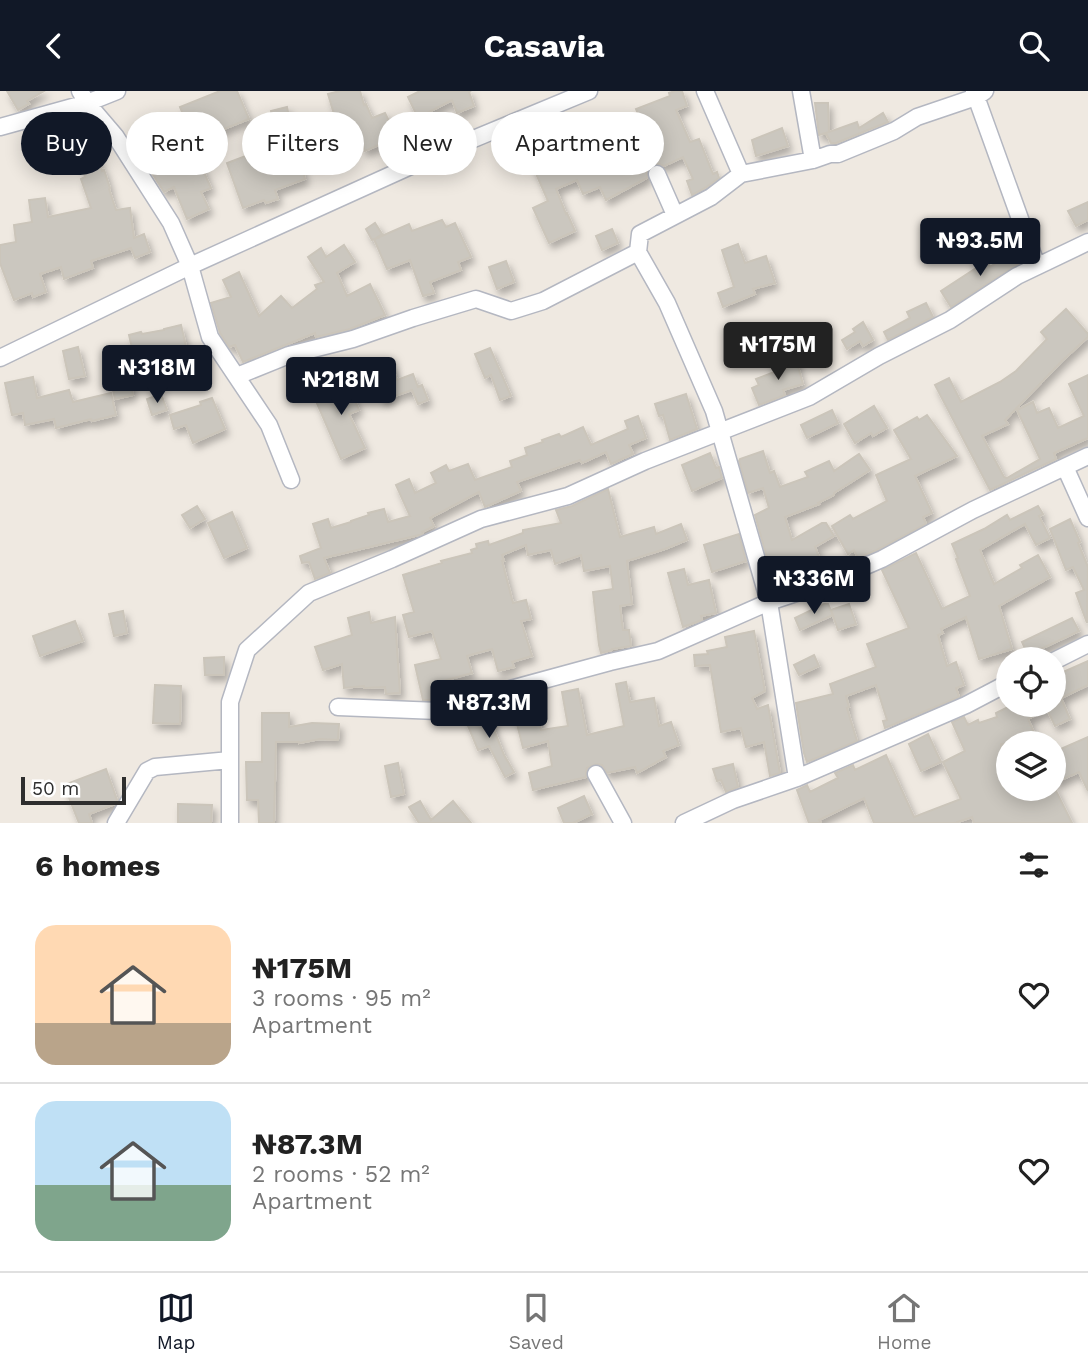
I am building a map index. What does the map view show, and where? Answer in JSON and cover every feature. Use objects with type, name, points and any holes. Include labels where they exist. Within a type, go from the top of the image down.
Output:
[{"type":"street","points":[[0,127],[84,97],[117,91]]},
{"type":"street","points":[[0,358],[190,266],[435,155],[589,91]]},
{"type":"street","points":[[705,91],[741,174]]},
{"type":"street","points":[[801,91],[813,160]]},
{"type":"street","points":[[797,778],[769,602],[714,411],[667,303],[638,252],[640,234],[711,197],[741,174],[838,154],[894,131],[917,117],[978,93],[1037,266]]},
{"type":"street","points":[[84,97],[116,137],[172,223],[190,266],[210,337],[269,425],[291,481]]},
{"type":"street","points":[[657,175],[675,215]]},
{"type":"street","points":[[229,823],[230,702],[247,650],[309,593],[481,519],[568,496],[645,461],[810,397],[879,356],[950,320],[1017,277],[1088,242]]},
{"type":"street","points":[[237,376],[289,355],[353,339],[413,317],[476,299],[510,311],[543,301],[638,252]]},
{"type":"street","points":[[338,707],[438,711],[481,697],[658,651],[769,602],[824,585],[882,559],[973,510],[1088,456]]},
{"type":"street","points":[[1065,467],[1088,518]]},
{"type":"street","points":[[1066,654],[1088,644]]},
{"type":"street","points":[[684,823],[733,800],[797,778],[966,705],[996,689]]},
{"type":"street","points":[[116,823],[146,771],[155,767],[230,760]]},
{"type":"street","points":[[596,775],[623,823]]},
{"type":"building","points":[[7,91],[44,91],[18,110]]},
{"type":"building","points":[[220,91],[237,91],[246,112],[242,112],[242,122],[228,127],[228,112],[182,112],[180,107]]},
{"type":"building","points":[[360,91],[372,118],[378,116],[378,145],[365,151],[364,112],[333,112],[328,94]]},
{"type":"building","points":[[420,91],[471,91],[469,92],[474,106],[457,112],[452,100],[429,112],[415,112],[408,97]]},
{"type":"building","points":[[682,91],[687,106],[676,110],[690,142],[699,139],[713,174],[717,172],[719,178],[692,195],[687,181],[693,179],[683,157],[664,166],[664,112],[637,112],[636,109],[670,96],[669,93]]},
{"type":"building","points":[[815,103],[828,103],[829,132],[819,135]]},
{"type":"building","points":[[287,107],[288,112],[271,112],[271,111]]},
{"type":"building","points":[[883,113],[888,122],[836,143],[831,143],[826,133],[857,122],[859,128]]},
{"type":"building","points":[[782,128],[788,146],[756,156],[752,140]]},
{"type":"building","points":[[242,157],[242,175],[304,175],[305,179],[275,190],[278,199],[266,203],[264,200],[243,208],[228,163]]},
{"type":"building","points":[[84,175],[106,175],[116,210],[130,208],[134,238],[144,234],[150,252],[135,258],[131,248],[91,261],[93,268],[64,279],[61,267],[40,274],[46,292],[33,297],[32,293],[14,300],[0,263],[0,245],[16,242],[14,225],[32,222],[29,200],[45,198],[48,217],[91,208],[81,179]]},
{"type":"building","points":[[153,175],[205,175],[211,188],[201,192],[209,209],[187,219],[174,187],[164,192]]},
{"type":"building","points":[[537,175],[647,175],[647,178],[606,200],[600,187],[583,194],[577,180],[556,189],[575,231],[549,243],[533,208],[548,201]]},
{"type":"building","points":[[1088,202],[1088,220],[1076,226],[1068,211]]},
{"type":"building","points":[[442,220],[446,227],[455,223],[471,257],[458,262],[461,270],[430,282],[434,293],[423,296],[410,260],[387,269],[374,239],[372,240],[366,229],[375,223],[382,234],[375,239],[409,224],[412,231]]},
{"type":"building","points":[[612,229],[618,243],[602,250],[596,236]]},
{"type":"building","points":[[738,244],[745,263],[766,256],[775,283],[753,289],[755,294],[723,307],[718,293],[734,287],[722,250]]},
{"type":"building","points":[[344,245],[355,262],[337,273],[347,296],[370,284],[385,315],[350,329],[316,337],[315,333],[243,362],[235,345],[229,347],[220,333],[211,303],[231,297],[223,280],[239,272],[259,316],[281,296],[292,308],[317,289],[315,285],[324,282],[308,257],[321,248],[326,257]]},
{"type":"building","points":[[1018,248],[1024,260],[951,307],[941,291],[987,261],[990,267]]},
{"type":"building","points":[[506,261],[514,282],[497,289],[489,267]]},
{"type":"building","points":[[926,303],[933,317],[888,340],[884,332],[910,318],[907,312]]},
{"type":"building","points":[[1066,309],[1088,337],[1005,420],[1008,424],[982,436],[1007,478],[1040,459],[1017,410],[1033,402],[1037,413],[1049,408],[1058,428],[1084,416],[1069,384],[1088,375],[1088,438],[1054,453],[1056,459],[990,490],[935,385],[949,378],[961,402],[1000,382],[1016,371],[1047,339],[1041,332]]},
{"type":"building","points":[[863,322],[873,340],[863,346],[860,341],[847,349],[842,340],[855,332],[853,329]]},
{"type":"building","points":[[181,325],[188,355],[151,361],[149,348],[133,352],[129,335]]},
{"type":"building","points":[[78,347],[85,376],[69,379],[63,351]]},
{"type":"building","points":[[490,348],[511,396],[500,400],[491,375],[485,378],[475,354]]},
{"type":"building","points":[[795,356],[803,384],[783,390],[785,395],[759,405],[752,388],[759,385],[756,379],[785,368],[782,360]]},
{"type":"building","points":[[127,364],[133,395],[115,399],[108,368]]},
{"type":"building","points":[[392,365],[397,380],[413,374],[418,387],[422,385],[428,400],[418,404],[412,390],[383,400],[373,372]]},
{"type":"building","points":[[344,375],[359,410],[349,414],[365,448],[341,459],[316,401],[329,395],[324,383]]},
{"type":"building","points":[[33,377],[37,398],[69,390],[73,402],[111,393],[116,415],[56,428],[54,419],[25,425],[23,413],[12,415],[5,383]]},
{"type":"building","points":[[161,394],[167,410],[152,415],[147,399]]},
{"type":"building","points":[[686,394],[697,429],[670,440],[663,415],[659,416],[655,404]]},
{"type":"building","points":[[212,398],[225,429],[193,443],[186,425],[174,429],[170,415],[201,405],[200,402]]},
{"type":"building","points":[[874,406],[887,428],[873,436],[871,433],[855,443],[844,424]]},
{"type":"building","points":[[832,410],[838,423],[807,438],[801,425]]},
{"type":"building","points":[[927,415],[957,456],[915,476],[932,513],[923,517],[926,524],[858,558],[854,550],[848,554],[832,526],[850,515],[853,519],[887,501],[876,475],[911,459],[894,430],[917,417],[919,420]]},
{"type":"building","points":[[638,416],[646,438],[629,445],[633,454],[611,464],[606,452],[582,463],[580,460],[517,482],[521,491],[485,507],[479,492],[430,518],[434,526],[422,532],[423,534],[324,558],[330,573],[315,579],[309,562],[302,563],[300,556],[321,548],[313,524],[328,519],[331,528],[384,509],[388,522],[410,516],[396,485],[409,479],[415,493],[436,483],[431,473],[446,465],[449,471],[468,464],[475,480],[512,467],[510,461],[527,455],[525,448],[543,442],[542,440],[559,434],[561,437],[583,427],[591,445],[628,429],[625,421]]},
{"type":"building","points":[[763,451],[770,473],[774,471],[780,487],[808,477],[805,472],[829,461],[834,471],[859,454],[870,470],[819,504],[785,517],[792,540],[822,523],[826,523],[834,536],[815,547],[824,569],[798,580],[797,577],[774,583],[755,515],[769,508],[763,488],[748,493],[739,461]]},
{"type":"building","points":[[710,453],[722,478],[692,491],[682,465]]},
{"type":"building","points":[[608,489],[620,537],[654,527],[656,534],[681,524],[687,540],[627,561],[632,604],[620,606],[623,630],[629,630],[631,646],[601,653],[593,592],[613,589],[610,566],[584,571],[581,555],[555,564],[551,550],[528,555],[526,545],[502,555],[502,561],[513,603],[526,600],[531,619],[521,621],[532,656],[512,662],[514,667],[498,671],[492,649],[467,656],[472,673],[443,681],[447,697],[423,700],[415,665],[441,659],[432,631],[409,637],[403,615],[414,612],[403,575],[472,553],[471,550],[477,548],[476,544],[488,541],[489,545],[523,533],[523,530],[561,523],[556,510],[572,506]]},
{"type":"building","points":[[197,506],[205,519],[190,528],[182,515]]},
{"type":"building","points":[[1038,506],[1043,514],[1039,516],[1050,538],[1036,545],[1025,524],[980,550],[994,584],[1038,555],[1050,577],[999,606],[1011,647],[996,647],[996,654],[979,659],[966,617],[941,629],[943,633],[938,635],[947,666],[956,662],[964,685],[956,688],[959,697],[885,728],[883,721],[887,720],[876,685],[846,696],[857,741],[807,762],[796,703],[833,694],[830,684],[876,667],[867,644],[909,628],[882,570],[916,553],[942,609],[970,596],[952,544],[1007,515],[1010,520]]},
{"type":"building","points":[[232,512],[247,548],[224,558],[208,523]]},
{"type":"building","points":[[1070,519],[1088,567],[1087,623],[1076,593],[1084,590],[1073,567],[1066,570],[1050,529]]},
{"type":"building","points":[[739,534],[746,561],[712,572],[704,545]]},
{"type":"building","points":[[684,569],[688,585],[709,580],[716,613],[701,616],[702,620],[683,627],[668,573]]},
{"type":"building","points":[[828,604],[833,615],[800,630],[795,618]]},
{"type":"building","points":[[849,604],[856,624],[838,630],[831,610]]},
{"type":"building","points":[[123,611],[127,633],[114,636],[109,614]]},
{"type":"building","points":[[369,612],[371,623],[395,617],[400,693],[386,694],[385,687],[344,688],[342,664],[323,670],[315,647],[352,635],[348,618]]},
{"type":"building","points":[[1072,618],[1079,631],[1045,647],[1024,647],[1022,642]]},
{"type":"building","points":[[75,621],[83,641],[40,656],[33,636]]},
{"type":"building","points":[[754,631],[765,691],[752,698],[757,709],[768,705],[780,773],[770,776],[764,742],[746,747],[741,728],[721,732],[710,665],[695,666],[694,655],[708,654],[707,651],[727,647],[725,637]]},
{"type":"building","points":[[814,655],[819,666],[799,675],[794,665]]},
{"type":"building","points":[[224,657],[224,675],[205,675],[204,658]]},
{"type":"building","points":[[1088,661],[1088,685],[1066,696],[1066,671]]},
{"type":"building","points":[[626,682],[630,702],[654,698],[659,726],[671,722],[679,745],[663,751],[666,757],[637,773],[635,767],[607,773],[602,765],[596,764],[587,768],[586,777],[533,790],[529,773],[552,766],[548,741],[523,748],[511,700],[532,694],[541,730],[568,726],[562,692],[578,689],[587,735],[624,726],[616,684]]},
{"type":"building","points":[[155,685],[181,686],[180,724],[153,723]]},
{"type":"building","points":[[1066,710],[1070,719],[1055,726],[1051,717],[1066,717]]},
{"type":"building","points":[[487,712],[504,755],[514,772],[505,777],[489,746],[478,750],[466,721]]},
{"type":"building","points":[[262,713],[289,713],[289,727],[312,723],[339,724],[338,740],[276,742],[274,823],[259,823],[258,800],[247,800],[246,762],[262,762]]},
{"type":"building","points":[[964,717],[968,725],[978,720],[979,723],[997,717],[1032,717],[1028,719],[1033,731],[996,731],[996,801],[1061,801],[1072,823],[974,823],[972,817],[955,823],[874,823],[864,798],[819,820],[821,823],[809,823],[797,790],[807,785],[810,792],[838,778],[835,773],[853,765],[855,770],[886,755],[914,817],[961,799],[943,762],[965,751],[952,722]]},
{"type":"building","points":[[928,734],[941,762],[921,771],[909,744]]},
{"type":"building","points":[[1088,737],[1088,791],[1079,772],[1066,778],[1066,747]]},
{"type":"building","points":[[398,763],[404,794],[391,797],[385,766]]},
{"type":"building","points":[[733,764],[738,787],[726,792],[721,780],[717,781],[713,769]]},
{"type":"building","points":[[106,769],[117,800],[115,804],[89,814],[92,823],[79,823],[64,785]]},
{"type":"building","points":[[584,796],[592,814],[573,823],[564,823],[558,808]]},
{"type":"building","points":[[420,801],[431,820],[453,801],[471,823],[419,823],[409,807]]},
{"type":"building","points":[[178,804],[212,805],[211,823],[178,823]]}]
